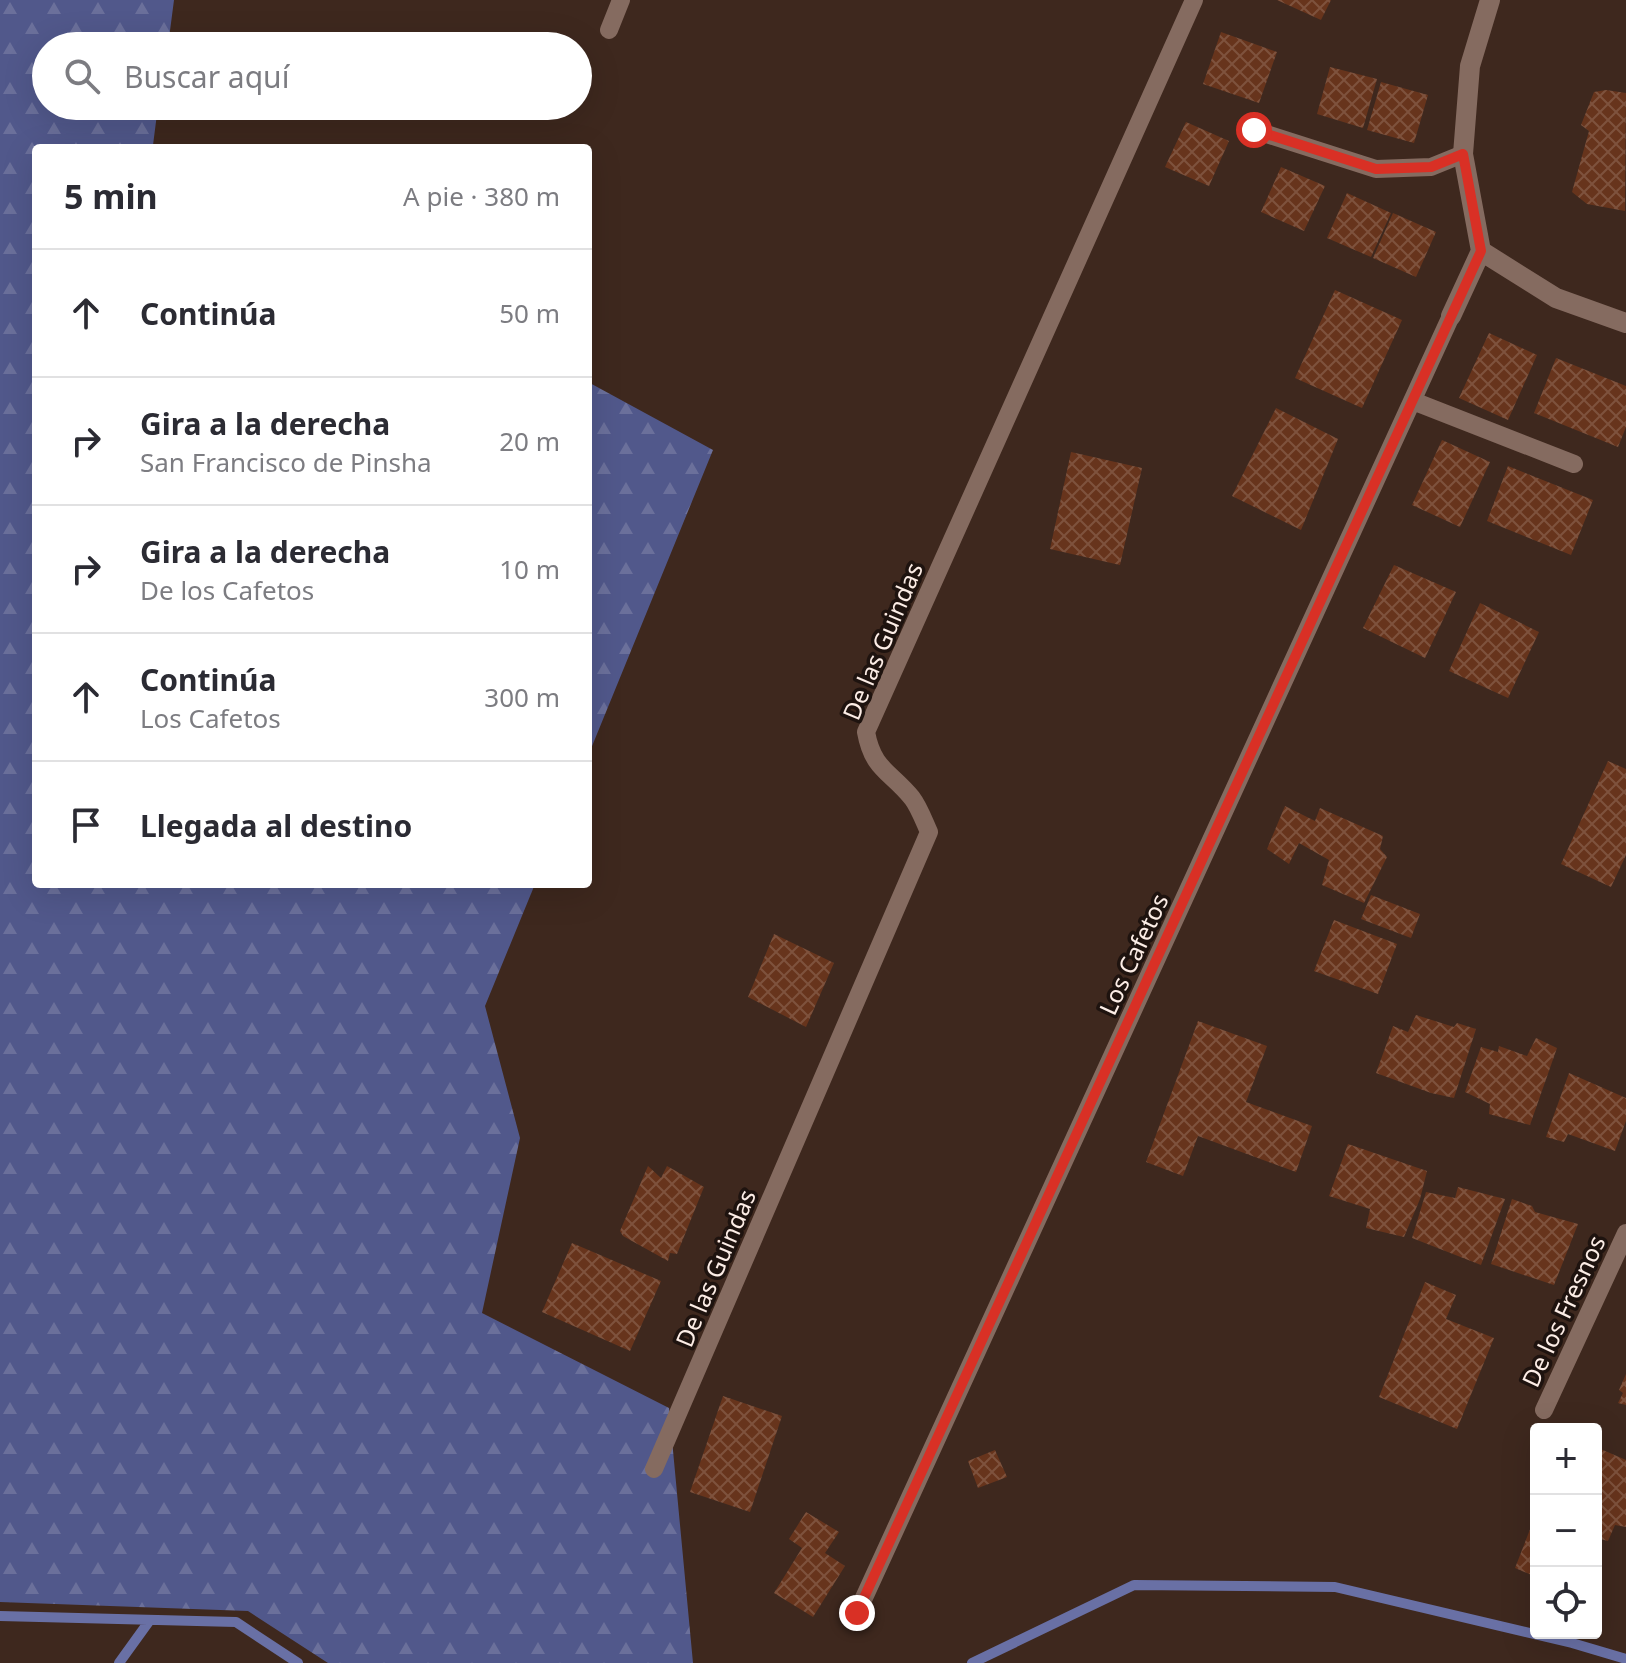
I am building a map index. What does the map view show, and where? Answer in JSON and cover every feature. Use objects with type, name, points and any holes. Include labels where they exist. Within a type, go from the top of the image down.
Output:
[{"type":"street","points":[[1451,316],[1481,251],[1463,154],[1470,66],[1490,0]]},
{"type":"street","points":[[1481,251],[1556,298],[1626,323]]},
{"type":"lane","points":[[609,30],[621,0]]},
{"type":"lane","name":"De las Guindas","points":[[654,1469],[929,832],[913,799],[886,774],[870,753],[866,732],[1194,0]]},
{"type":"lane","points":[[1254,130],[1376,169],[1431,167],[1463,154]]},
{"type":"lane","name":"Los Cafetos","points":[[857,1613],[1451,316]]},
{"type":"lane","points":[[1413,401],[1574,464]]},
{"type":"lane","name":"De los Fresnos","points":[[1544,1410],[1626,1233]]},
{"type":"green space","points":[[0,0],[174,0],[170,32],[32,32],[32,120],[156,120],[153,144],[32,144],[32,888],[533,888],[485,1006],[520,1138],[482,1313],[669,1408],[693,1663],[328,1663],[248,1611],[0,1602]]},
{"type":"green space","points":[[592,384],[713,450],[592,746]]},
{"type":"building","points":[[1277,0],[1331,0],[1321,20]]},
{"type":"building","points":[[1221,32],[1277,52],[1259,103],[1203,84]]},
{"type":"building","points":[[1330,67],[1377,79],[1363,128],[1317,114]]},
{"type":"building","points":[[1381,82],[1428,95],[1414,143],[1367,130]]},
{"type":"building","points":[[1594,92],[1626,93],[1625,211],[1587,204],[1572,192],[1589,131],[1581,125]]},
{"type":"building","points":[[1186,122],[1229,141],[1209,186],[1165,167]]},
{"type":"building","points":[[1281,167],[1325,186],[1304,231],[1261,212]]},
{"type":"building","points":[[1347,193],[1391,213],[1371,257],[1327,238]]},
{"type":"building","points":[[1393,213],[1436,232],[1416,277],[1373,258]]},
{"type":"building","points":[[1335,290],[1402,320],[1362,408],[1295,378]]},
{"type":"building","points":[[1489,333],[1537,355],[1508,420],[1459,398]]},
{"type":"building","points":[[1556,358],[1626,386],[1626,427],[1618,447],[1534,413]]},
{"type":"building","points":[[1276,408],[1338,439],[1301,530],[1232,496]]},
{"type":"building","points":[[1442,440],[1490,462],[1460,527],[1412,505]]},
{"type":"building","points":[[1071,452],[1142,468],[1120,565],[1050,549]]},
{"type":"building","points":[[1508,466],[1593,500],[1571,555],[1487,521]]},
{"type":"building","points":[[1394,565],[1456,592],[1425,658],[1363,628]]},
{"type":"building","points":[[1480,603],[1539,632],[1508,698],[1449,671]]},
{"type":"building","points":[[1608,761],[1626,769],[1626,855],[1611,887],[1561,864]]},
{"type":"building","points":[[1285,806],[1315,821],[1320,808],[1383,836],[1380,849],[1387,857],[1364,903],[1322,885],[1329,860],[1299,843],[1289,864],[1267,849]]},
{"type":"building","points":[[1371,895],[1420,914],[1411,938],[1361,919]]},
{"type":"building","points":[[1334,920],[1397,944],[1378,994],[1314,971]]},
{"type":"building","points":[[774,934],[834,963],[806,1027],[748,997]]},
{"type":"building","points":[[1416,1015],[1454,1027],[1457,1023],[1476,1029],[1454,1098],[1376,1073],[1393,1026],[1408,1032]]},
{"type":"building","points":[[1198,1021],[1267,1046],[1246,1102],[1312,1126],[1296,1172],[1198,1136],[1183,1176],[1146,1162]]},
{"type":"building","points":[[1536,1038],[1557,1048],[1530,1125],[1489,1114],[1490,1104],[1465,1092],[1481,1047],[1498,1052],[1499,1046],[1527,1056]]},
{"type":"building","points":[[1569,1073],[1626,1098],[1626,1121],[1615,1151],[1568,1134],[1564,1142],[1546,1137]]},
{"type":"building","points":[[1348,1144],[1427,1171],[1420,1199],[1404,1237],[1366,1228],[1370,1209],[1329,1196]]},
{"type":"building","points":[[648,1166],[661,1178],[667,1166],[704,1187],[677,1254],[670,1253],[668,1261],[623,1236],[620,1231]]},
{"type":"building","points":[[1458,1187],[1505,1199],[1481,1265],[1412,1238],[1426,1192],[1455,1198]]},
{"type":"building","points":[[1512,1199],[1532,1206],[1535,1212],[1578,1224],[1554,1285],[1491,1264]]},
{"type":"building","points":[[572,1243],[661,1281],[630,1351],[542,1312]]},
{"type":"building","points":[[1425,1282],[1456,1295],[1446,1319],[1494,1338],[1457,1429],[1379,1397]]},
{"type":"building","points":[[1626,1374],[1626,1405],[1618,1403],[1623,1393],[1619,1390]]},
{"type":"building","points":[[723,1396],[782,1416],[750,1512],[690,1492]]},
{"type":"building","points":[[995,1450],[1007,1477],[978,1488],[968,1461]]},
{"type":"building","points":[[1602,1450],[1626,1460],[1626,1527],[1615,1525],[1608,1541],[1602,1540]]},
{"type":"building","points":[[806,1512],[839,1532],[825,1553],[845,1566],[813,1617],[774,1593],[802,1548],[789,1539]]},
{"type":"building","points":[[1530,1529],[1530,1574],[1515,1568]]},
{"type":"waterway","points":[[972,1663],[1134,1585],[1335,1587],[1572,1643],[1626,1659]]},
{"type":"waterway","points":[[0,1616],[236,1622],[298,1663]]},
{"type":"waterway","points":[[119,1663],[150,1620]]},
{"type":"route","points":[[857,1613],[1481,251],[1463,154],[1431,167],[1376,169],[1254,130]]}]
